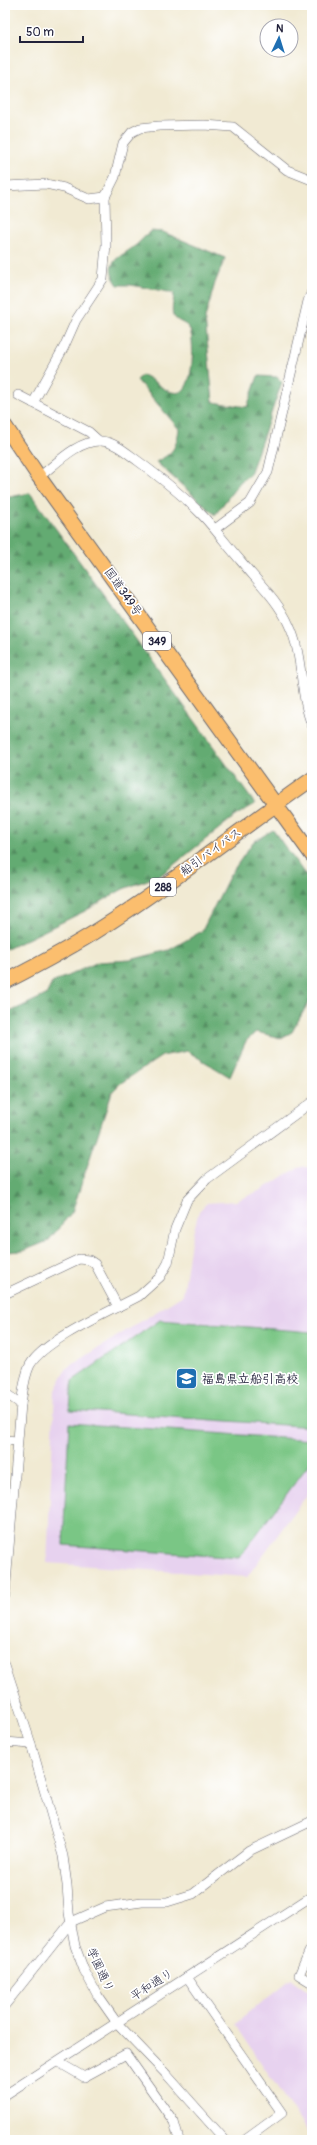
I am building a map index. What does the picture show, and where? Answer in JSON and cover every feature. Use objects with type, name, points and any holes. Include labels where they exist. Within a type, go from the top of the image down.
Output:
[{"type":"highway","name":"国道349号","points":[[5,426],[39,477],[312,855]]},
{"type":"highway","name":"船引バイパス","points":[[5,982],[42,963],[102,928],[164,886],[312,779]]},
{"type":"street","points":[[33,403],[64,347],[76,320],[103,279],[106,245],[105,197],[115,177],[123,143],[132,132],[140,128],[159,126],[204,125],[234,127],[287,170],[312,180]]},
{"type":"street","points":[[5,186],[46,184],[64,188],[89,199],[105,197]]},
{"type":"street","points":[[215,529],[250,502],[268,472],[308,301],[312,291]]},
{"type":"street","points":[[18,395],[89,432],[99,441]]},
{"type":"street","points":[[39,477],[77,448],[86,443],[99,441],[108,442],[117,446],[178,491],[215,529],[270,594],[289,624],[295,638],[305,697],[312,725]]},
{"type":"street","points":[[5,1595],[9,1499],[21,1404],[25,1380],[30,1365],[38,1355],[54,1342],[138,1296],[160,1277],[168,1263],[175,1229],[187,1200],[207,1179],[312,1102]]},
{"type":"street","points":[[5,1294],[79,1259],[89,1260],[95,1264],[118,1307]]},
{"type":"street","points":[[5,1393],[21,1404]]},
{"type":"street","points":[[5,1440],[17,1441]]},
{"type":"street","name":"学園通り","points":[[5,1664],[8,1682],[31,1744],[63,1856],[75,1946],[84,1970],[98,1996],[117,2023],[167,2075],[225,2140]]},
{"type":"street","points":[[5,1742],[31,1744]]},
{"type":"street","points":[[5,2005],[71,1922],[105,1907],[142,1902],[167,1902],[194,1894],[249,1851],[312,1820]]},
{"type":"street","name":"平和通り","points":[[5,2095],[312,1896]]},
{"type":"street","points":[[312,1950],[309,1952],[299,1975],[312,1983]]},
{"type":"street","points":[[186,1977],[282,2112],[245,2140]]},
{"type":"street","points":[[58,2062],[84,2077],[126,2054],[174,2122],[179,2140]]},
{"type":"shaded area","name":"福島県立船引高校","points":[[301,1166],[312,1168],[312,1488],[247,1577],[47,1563],[55,1390],[67,1368],[183,1295],[191,1241],[199,1211],[207,1203],[236,1201],[261,1190]]},
{"type":"shaded area","points":[[291,1979],[312,1994],[312,2139],[235,2024]]},
{"type":"green space","points":[[150,231],[163,232],[225,258],[215,283],[205,318],[213,402],[247,407],[258,376],[277,377],[282,382],[250,474],[240,482],[215,515],[156,462],[173,450],[177,441],[179,429],[137,380],[142,375],[165,389],[175,393],[185,389],[191,373],[192,362],[192,342],[189,328],[176,319],[172,313],[174,293],[131,285],[118,285],[111,270],[115,260],[136,245]]},
{"type":"green space","points":[[30,493],[255,804],[235,816],[161,875],[123,889],[85,911],[5,950],[5,498]]},
{"type":"green space","points":[[273,830],[312,884],[312,996],[292,1032],[281,1038],[256,1032],[246,1041],[230,1077],[187,1051],[162,1056],[121,1083],[112,1092],[72,1212],[48,1241],[23,1251],[5,1252],[5,1011],[12,1011],[46,995],[52,983],[98,962],[130,960],[169,950],[202,931],[230,875],[253,842]]},
{"type":"green space","points":[[160,1320],[312,1332],[312,1427],[70,1410],[72,1381]]},
{"type":"green space","points":[[69,1423],[312,1440],[312,1460],[239,1558],[63,1545]]},
{"type":"place","name":"福島県立船引高校","points":[[187,1379]]}]
